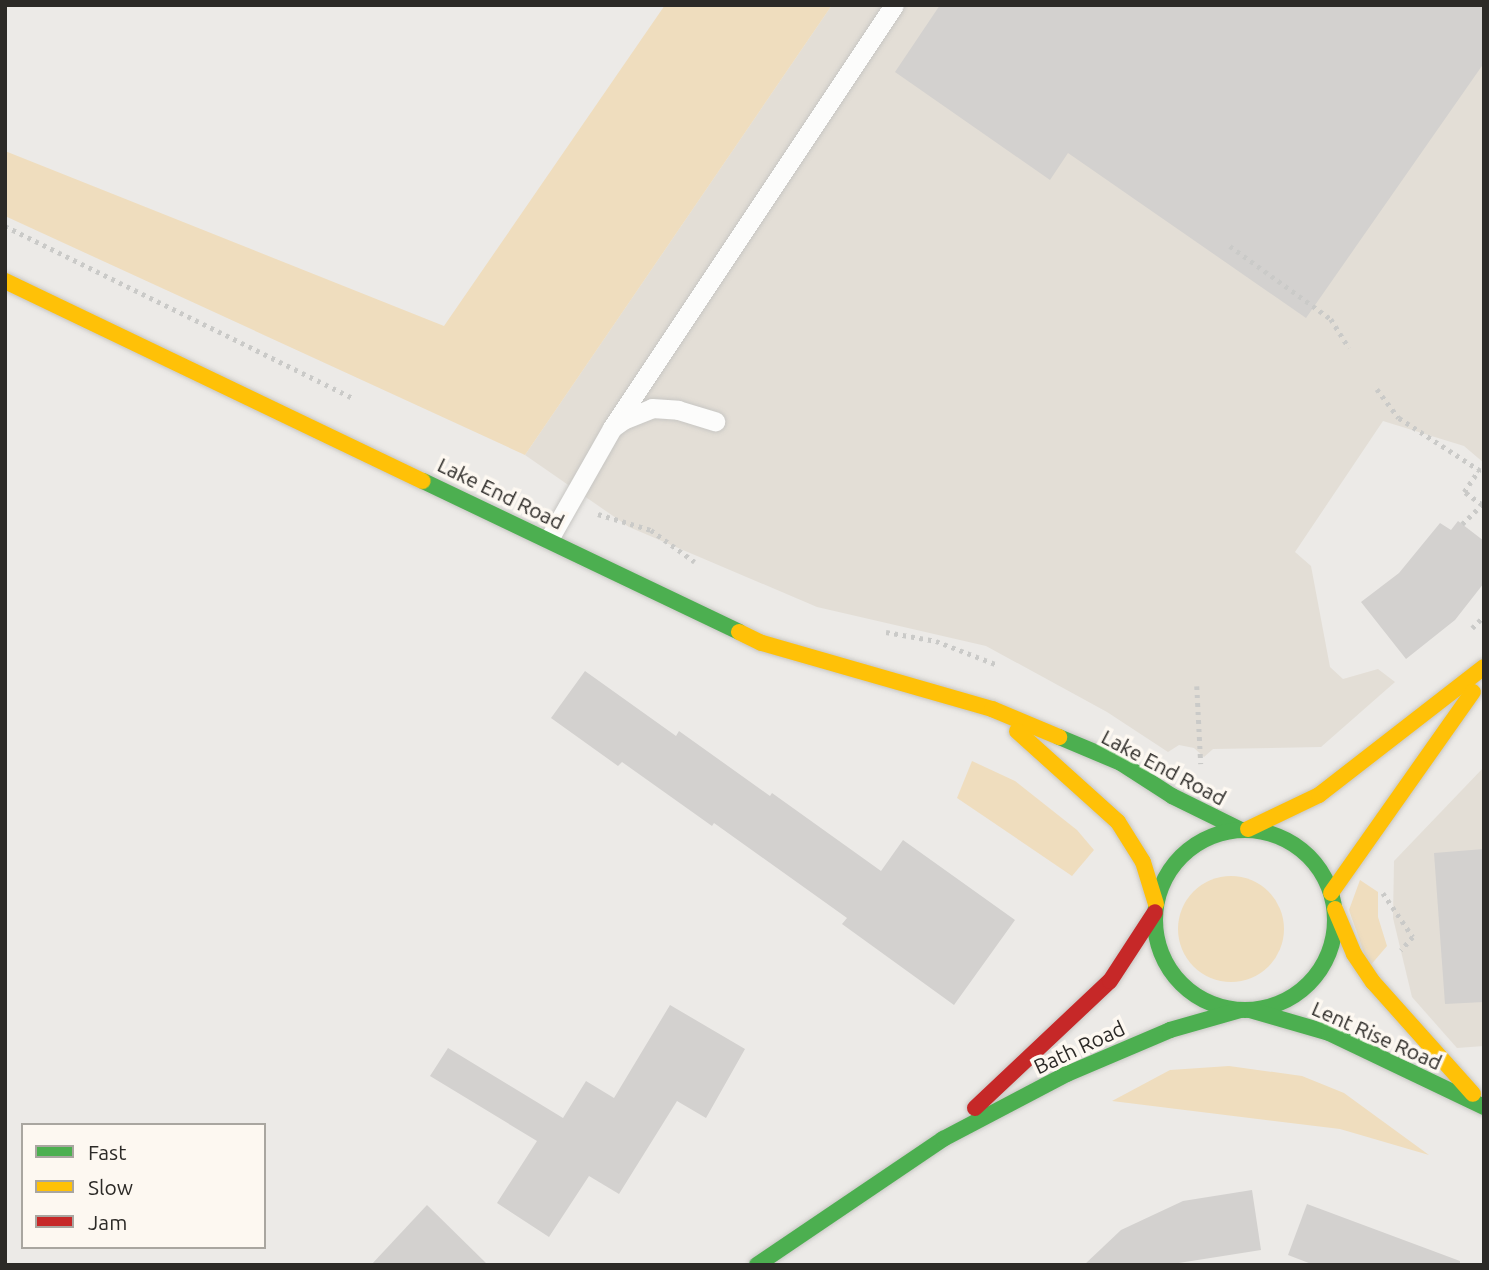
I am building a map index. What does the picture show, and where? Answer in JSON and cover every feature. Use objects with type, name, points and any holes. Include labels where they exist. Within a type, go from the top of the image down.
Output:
[{"type":"main road","name":"Lake End Road","points":[[5,281],[762,643],[992,709],[1121,763],[1172,796],[1244,830]]},
{"type":"main road","points":[[1244,830],[1276,834],[1301,849],[1319,867],[1333,901],[1330,952],[1317,974],[1301,991],[1279,1003],[1245,1010],[1196,996],[1178,979],[1163,958],[1156,908],[1166,877],[1185,852],[1210,836],[1244,830],[1319,795],[1484,667]]},
{"type":"main road","points":[[1333,901],[1484,677]]},
{"type":"main road","name":"Lake End Road","points":[[992,709],[1118,822],[1143,862],[1156,908]]},
{"type":"main road","name":"Lent Rise Road","points":[[1333,901],[1354,954],[1373,982],[1484,1107]]},
{"type":"main road","name":"Bath Road","points":[[943,1139],[1110,981],[1156,908]]},
{"type":"main road","name":"Lent Rise Road","points":[[1245,1010],[1329,1033],[1484,1107]]},
{"type":"main road","name":"Bath Road","points":[[757,1265],[943,1139],[1066,1074],[1141,1041],[1245,1010]]},
{"type":"lane","points":[[549,539],[612,428],[894,5]]},
{"type":"lane","points":[[612,428],[652,408],[678,410],[715,421]]},
{"type":"path","points":[[5,226],[365,403]]},
{"type":"path","points":[[1230,246],[1331,319],[1349,348]]},
{"type":"path","points":[[1377,389],[1399,418],[1481,471],[1464,492],[1482,505],[1462,524]]},
{"type":"path","points":[[570,502],[651,530],[699,564]]},
{"type":"path","points":[[882,632],[936,641],[1003,667]]},
{"type":"path","points":[[1197,686],[1201,775]]},
{"type":"shaded area","points":[[665,5],[832,5],[525,455],[5,216],[5,151],[444,326]]},
{"type":"shaded area","points":[[832,5],[1484,5],[1484,463],[1464,446],[1383,421],[1295,552],[1311,566],[1330,667],[1343,679],[1378,669],[1395,682],[1321,747],[1213,749],[1204,757],[1194,748],[1179,745],[1168,752],[1107,712],[986,646],[817,607],[629,527],[525,455]]},
{"type":"shaded area","points":[[972,761],[1015,781],[1077,830],[1094,850],[1072,876],[957,798]]},
{"type":"shaded area","points":[[1484,767],[1484,1046],[1457,1048],[1412,997],[1393,918],[1394,861]]},
{"type":"shaded area","points":[[1231,876],[1251,880],[1269,891],[1280,909],[1284,929],[1280,949],[1269,967],[1251,978],[1231,982],[1211,978],[1193,967],[1182,949],[1178,929],[1182,909],[1193,891],[1211,880]]},
{"type":"shaded area","points":[[1360,880],[1378,892],[1378,917],[1387,946],[1369,967],[1349,910]]},
{"type":"shaded area","points":[[1229,1066],[1302,1076],[1344,1093],[1429,1155],[1340,1129],[1112,1101],[1170,1070]]},
{"type":"building","points":[[940,5],[1484,5],[1484,63],[1306,318],[1068,153],[1050,180],[895,72]]},
{"type":"building","points":[[1458,521],[1484,541],[1484,583],[1455,620],[1406,659],[1361,602],[1399,573],[1440,523],[1451,530]]},
{"type":"building","points":[[585,671],[676,736],[679,731],[770,796],[772,793],[881,871],[903,840],[1015,920],[954,1005],[842,924],[847,918],[714,823],[712,826],[622,762],[618,766],[551,718]]},
{"type":"building","points":[[1484,849],[1484,1002],[1445,1004],[1434,853]]},
{"type":"building","points":[[670,1005],[745,1049],[706,1118],[677,1101],[619,1194],[589,1176],[549,1237],[497,1203],[537,1141],[430,1076],[448,1048],[563,1118],[586,1081],[614,1098]]},
{"type":"building","points":[[1252,1190],[1261,1250],[1166,1265],[1084,1265],[1121,1230],[1183,1201]]},
{"type":"building","points":[[1307,1204],[1460,1261],[1460,1265],[1314,1265],[1288,1255]]},
{"type":"building","points":[[427,1205],[488,1265],[371,1265]]},
{"type":"traffic: fast","points":[[423,481],[739,632]]},
{"type":"traffic: fast","points":[[1059,737],[1121,763],[1172,796],[1239,829]]},
{"type":"traffic: fast","points":[[1245,830],[1279,837],[1295,845],[1308,857],[1320,870],[1328,886],[1335,920],[1328,954],[1320,970],[1308,983],[1295,995],[1279,1003],[1245,1010],[1211,1003],[1195,995],[1182,983],[1170,970],[1162,954],[1155,920],[1162,886],[1170,870],[1182,857],[1195,845],[1211,837],[1245,830]]},
{"type":"traffic: fast","points":[[757,1265],[943,1139],[1067,1074],[1170,1030],[1240,1010]]},
{"type":"traffic: fast","points":[[1250,1010],[1329,1033],[1484,1107]]},
{"type":"traffic: slow","points":[[5,281],[423,481]]},
{"type":"traffic: slow","points":[[739,632],[762,643],[992,709],[1059,737]]},
{"type":"traffic: slow","points":[[1248,829],[1319,795],[1484,667]]},
{"type":"traffic: slow","points":[[1331,893],[1473,692]]},
{"type":"traffic: slow","points":[[1017,731],[1118,822],[1143,862],[1156,904]]},
{"type":"traffic: slow","points":[[1335,909],[1354,954],[1373,982],[1473,1094]]},
{"type":"traffic: jam","points":[[975,1108],[1110,981],[1155,912]]}]
